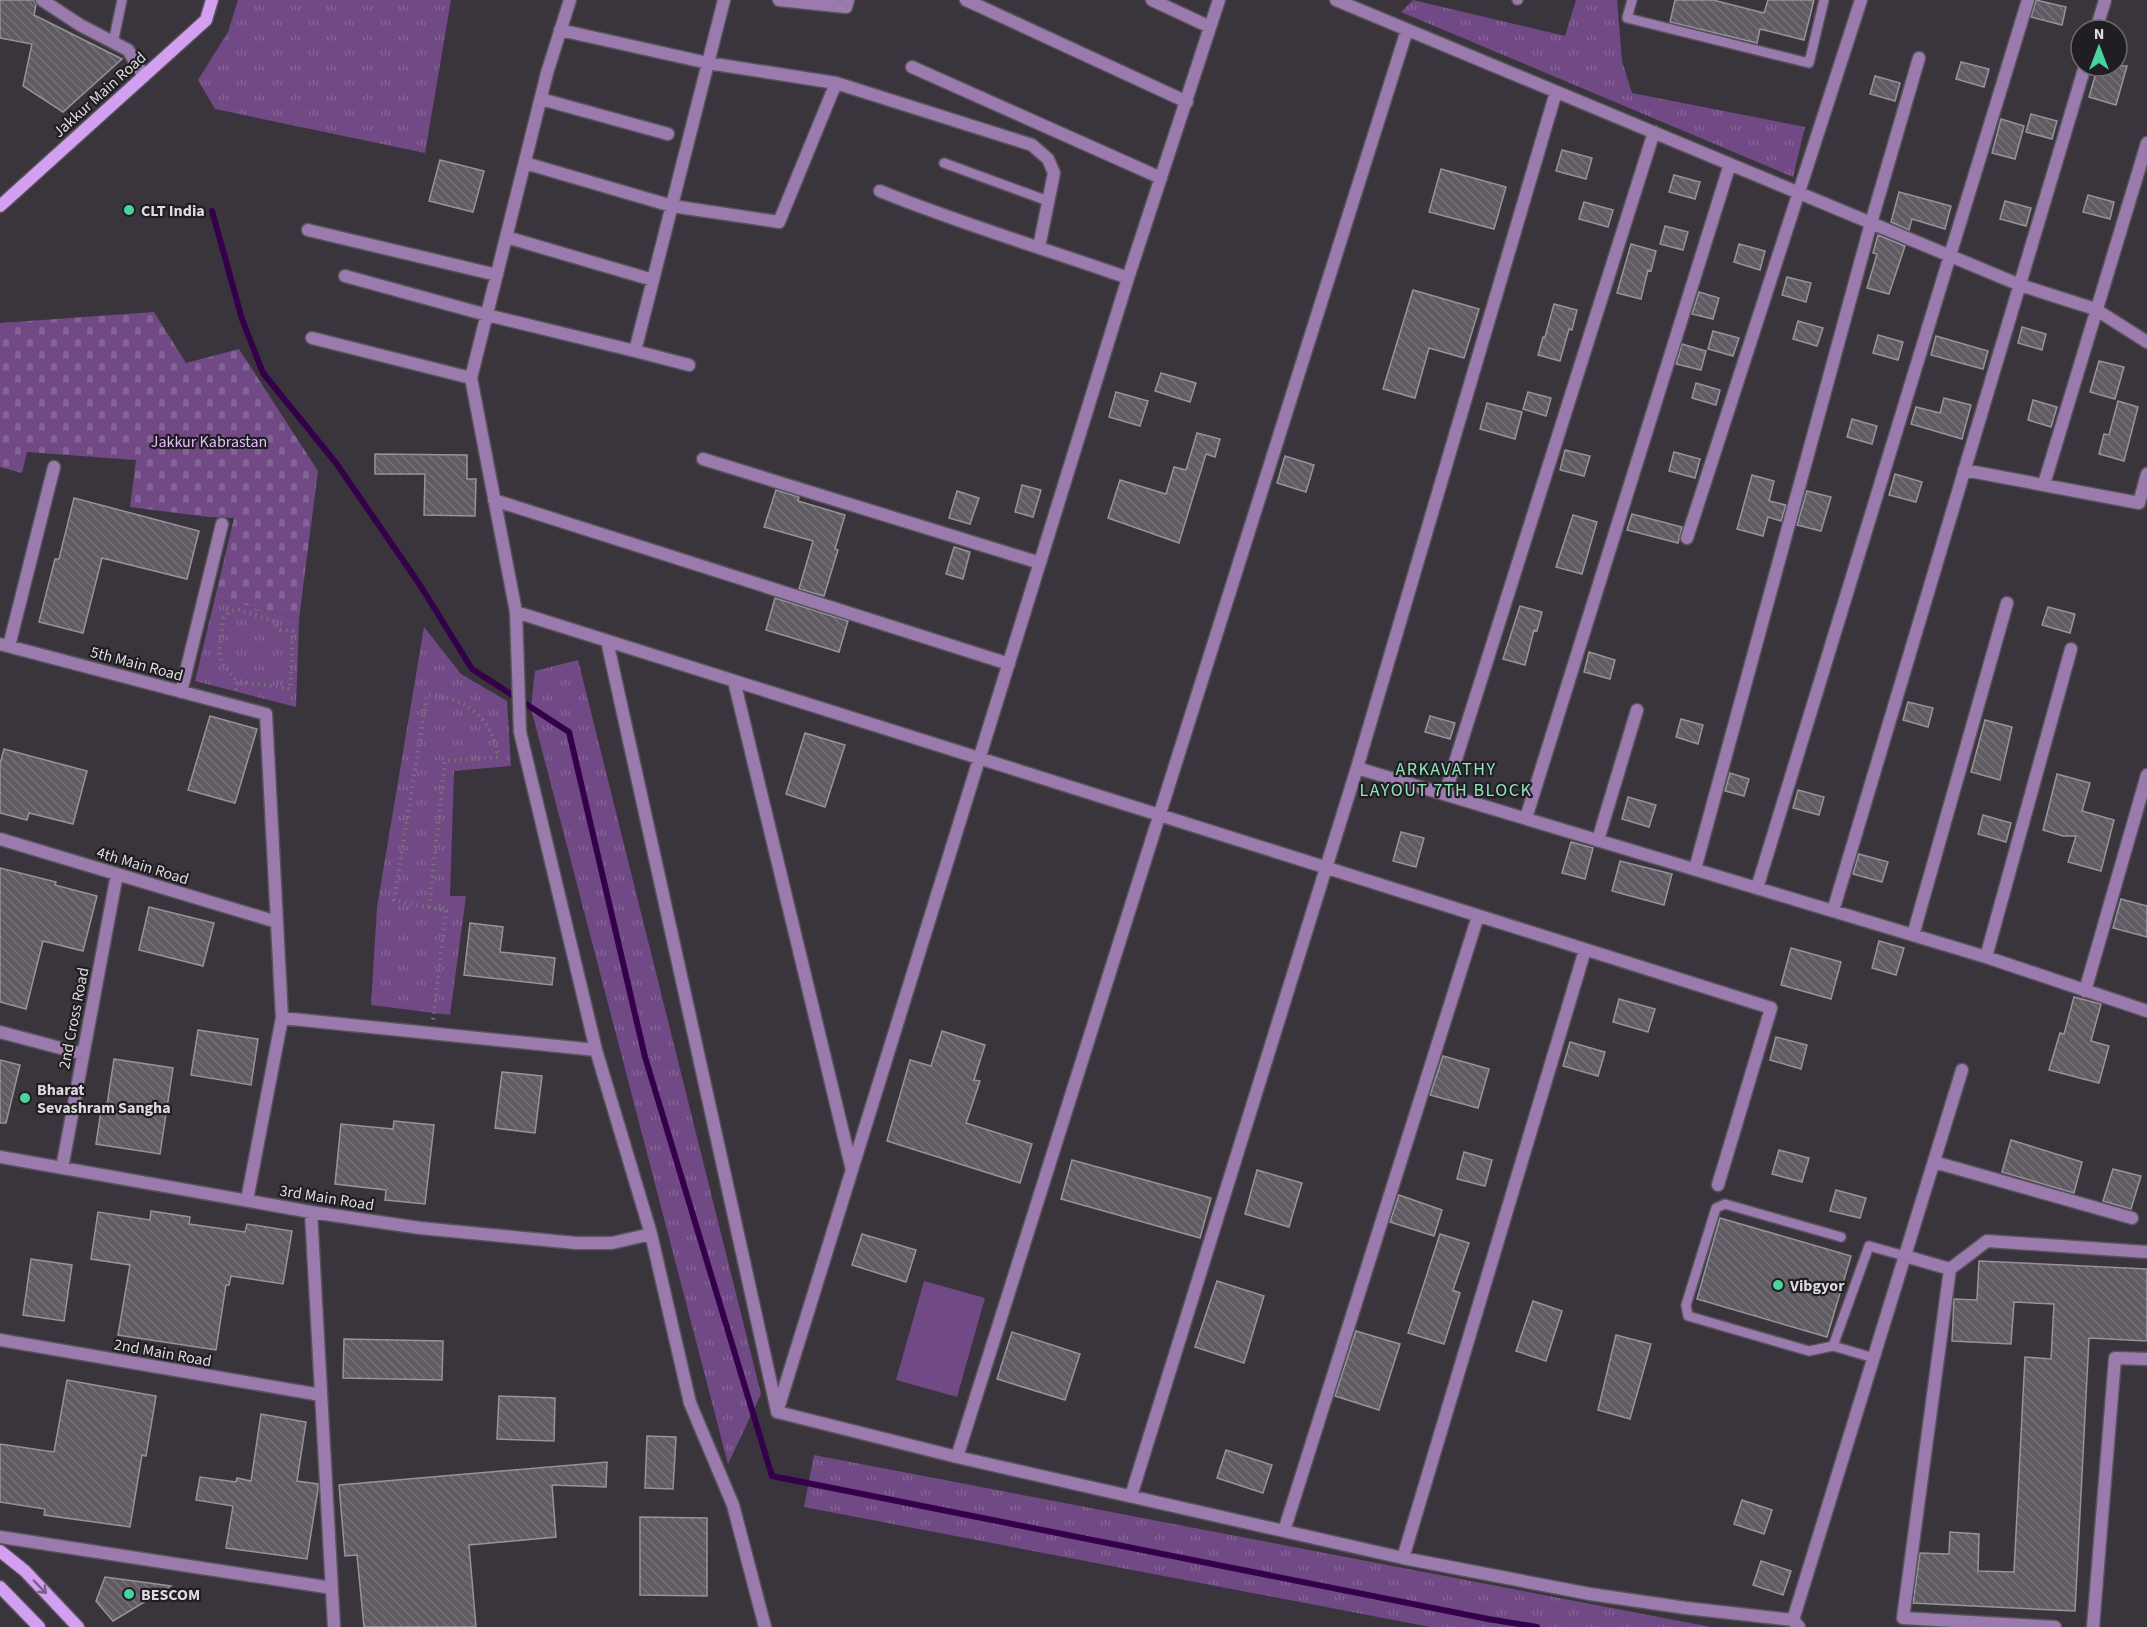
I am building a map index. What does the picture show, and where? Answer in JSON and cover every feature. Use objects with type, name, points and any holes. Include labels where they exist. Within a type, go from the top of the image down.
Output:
[{"type":"street","points":[[42,0],[80,26],[128,51],[144,75]]},
{"type":"street","name":"Jakkur Main Road","points":[[0,206],[206,20],[212,0]]},
{"type":"street","points":[[570,0],[541,99],[471,378],[516,612],[520,732],[596,1050],[651,1234],[690,1403],[733,1505],[765,1627]]},
{"type":"street","points":[[635,351],[724,0]]},
{"type":"street","points":[[779,0],[846,7],[848,0]]},
{"type":"street","points":[[966,0],[1187,102]]},
{"type":"street","points":[[1152,0],[1210,27]]},
{"type":"street","points":[[777,1412],[1128,278],[1219,0]]},
{"type":"street","points":[[1336,0],[2020,285],[2095,309],[2147,342]]},
{"type":"street","points":[[1687,538],[1861,0]]},
{"type":"street","points":[[1757,888],[2028,0]]},
{"type":"street","points":[[2100,18],[2105,0]]},
{"type":"street","points":[[560,30],[708,63],[836,83],[1032,145],[1048,159],[1053,173],[1039,246]]},
{"type":"street","points":[[957,1457],[1407,30]]},
{"type":"street","points":[[1695,869],[1871,223],[1919,58]]},
{"type":"street","points":[[912,67],[1161,178]]},
{"type":"street","points":[[1833,911],[2081,78]]},
{"type":"street","points":[[525,162],[672,206],[779,222],[836,83]]},
{"type":"street","points":[[1131,1497],[1358,768],[1556,92]]},
{"type":"street","points":[[541,99],[668,134]]},
{"type":"street","points":[[1445,794],[1654,132]]},
{"type":"street","points":[[2044,484],[2147,143]]},
{"type":"street","points":[[1526,818],[1730,164]]},
{"type":"street","points":[[880,190],[935,213],[1039,246],[1128,278]]},
{"type":"street","points":[[308,230],[497,275]]},
{"type":"street","points":[[506,237],[653,280]]},
{"type":"street","points":[[345,276],[487,315],[689,365]]},
{"type":"street","points":[[312,338],[471,378]]},
{"type":"street","points":[[703,459],[1040,563]]},
{"type":"street","points":[[5,645],[54,467]]},
{"type":"street","points":[[1964,470],[2139,503],[2147,474]]},
{"type":"street","points":[[494,500],[1009,664]]},
{"type":"street","points":[[182,692],[222,524]]},
{"type":"street","points":[[1913,935],[2007,603]]},
{"type":"street","points":[[516,612],[1771,1008],[1718,1185]]},
{"type":"street","points":[[607,640],[777,1412]]},
{"type":"street","name":"5th Main Road","points":[[5,645],[266,714],[277,922]]},
{"type":"street","points":[[1986,957],[2071,649]]},
{"type":"street","points":[[734,681],[852,1170]]},
{"type":"street","points":[[1598,840],[1637,710]]},
{"type":"street","points":[[1358,768],[1986,957],[2147,1011]]},
{"type":"street","points":[[2085,991],[2147,775]]},
{"type":"street","name":"4th Main Road","points":[[0,839],[277,922]]},
{"type":"street","name":"2nd Cross Road","points":[[62,1168],[117,874]]},
{"type":"street","points":[[1284,1531],[1478,916]]},
{"type":"street","points":[[247,1200],[282,1018],[277,922]]},
{"type":"street","points":[[1403,1558],[1585,950]]},
{"type":"street","points":[[282,1018],[596,1050]]},
{"type":"street","points":[[0,1032],[83,1054]]},
{"type":"street","points":[[777,1412],[957,1457],[1403,1558],[1590,1594],[1796,1624],[1962,1071]]},
{"type":"street","name":"3rd Main Road","points":[[0,1156],[311,1212],[420,1228],[576,1244],[612,1243],[651,1234]]},
{"type":"street","points":[[1934,1162],[2132,1218]]},
{"type":"street","points":[[311,1212],[334,1627]]},
{"type":"street","points":[[2055,1627],[1903,1618],[1950,1269],[1987,1242],[2147,1252]]},
{"type":"street","points":[[1905,1256],[1950,1269]]},
{"type":"street","name":"2nd Main Road","points":[[0,1340],[321,1395]]},
{"type":"street","points":[[2093,1627],[2115,1358],[2147,1359]]},
{"type":"street","points":[[0,1538],[332,1588]]},
{"type":"street","points":[[0,1551],[25,1571],[78,1627]]},
{"type":"street","points":[[0,1587],[39,1627]]},
{"type":"lane","points":[[113,43],[122,0]]},
{"type":"lane","points":[[1632,0],[1627,18],[1809,63],[1824,0]]},
{"type":"lane","points":[[944,164],[1048,201]]},
{"type":"lane","points":[[1841,1237],[1725,1204],[1716,1208],[1686,1305],[1688,1316],[1809,1351],[1833,1346],[1874,1358]]},
{"type":"lane","points":[[1833,1346],[1869,1246],[1905,1256]]},
{"type":"path","points":[[239,610],[273,621],[280,630],[293,631],[290,689],[238,681],[226,670],[218,655],[224,618],[227,614],[239,610]]},
{"type":"path","points":[[233,705],[238,681]]},
{"type":"path","points":[[429,907],[445,761],[498,757],[488,726],[472,709],[451,698],[427,695],[394,900],[446,911],[431,1033]]},
{"type":"green space","points":[[238,0],[451,0],[425,153],[215,109],[198,80],[228,32]]},
{"type":"green space","points":[[1413,0],[1565,36],[1576,0],[1617,0],[1622,61],[1632,93],[1805,127],[1793,177],[1401,12]]},
{"type":"green space","name":"Jakkur Kabrastan","points":[[154,312],[186,363],[239,349],[318,471],[299,619],[215,598],[234,518],[130,507],[136,460],[27,452],[22,473],[0,467],[0,323]]},
{"type":"green space","points":[[215,598],[299,619],[296,707],[195,681]]},
{"type":"green space","points":[[424,627],[461,674],[507,701],[511,766],[454,771],[450,896],[466,896],[450,1015],[371,1005],[377,907]]},
{"type":"green space","points":[[578,660],[761,1394],[728,1464],[531,708],[535,671]]},
{"type":"green space","points":[[924,1281],[985,1298],[957,1397],[896,1380]]},
{"type":"green space","points":[[814,1455],[1711,1627],[1430,1627],[804,1507]]},
{"type":"building","points":[[0,0],[34,0],[36,5],[34,15],[122,59],[63,112],[23,86],[32,44],[0,38]]},
{"type":"building","points":[[1675,0],[1713,0],[1764,13],[1768,0],[1814,0],[1804,40],[1760,29],[1757,43],[1670,22]]},
{"type":"building","points":[[2036,0],[2066,7],[2062,25],[2031,17]]},
{"type":"building","points":[[1961,62],[1989,69],[1984,87],[1956,79]]},
{"type":"building","points":[[1875,76],[1900,83],[1895,101],[1870,94]]},
{"type":"building","points":[[2095,78],[2124,78],[2116,105],[2089,97]]},
{"type":"building","points":[[2031,114],[2057,121],[2052,139],[2026,132]]},
{"type":"building","points":[[2001,119],[2024,126],[2015,159],[1992,153]]},
{"type":"building","points":[[1562,150],[1592,158],[1586,179],[1556,171]]},
{"type":"building","points":[[440,160],[484,171],[473,212],[429,201]]},
{"type":"building","points":[[1441,169],[1506,187],[1494,229],[1429,212]]},
{"type":"building","points":[[1674,175],[1700,182],[1695,199],[1669,192]]},
{"type":"building","points":[[1899,192],[1951,206],[1945,229],[1912,219],[1909,230],[1891,222]]},
{"type":"building","points":[[2088,195],[2114,202],[2110,219],[2083,212]]},
{"type":"building","points":[[2005,201],[2031,208],[2026,226],[2000,219]]},
{"type":"building","points":[[1584,202],[1613,210],[1608,227],[1579,219]]},
{"type":"building","points":[[1665,226],[1688,232],[1683,250],[1660,244]]},
{"type":"building","points":[[1878,235],[1905,246],[1889,294],[1867,288],[1877,254],[1873,253]]},
{"type":"building","points":[[1631,244],[1656,251],[1651,271],[1648,270],[1641,299],[1617,293]]},
{"type":"building","points":[[1739,244],[1765,251],[1760,270],[1734,262]]},
{"type":"building","points":[[1787,277],[1811,283],[1806,302],[1782,295]]},
{"type":"building","points":[[1413,290],[1479,309],[1464,358],[1429,348],[1415,398],[1383,389]]},
{"type":"building","points":[[1699,292],[1719,298],[1713,319],[1692,314]]},
{"type":"building","points":[[1554,304],[1577,310],[1560,361],[1538,355]]},
{"type":"building","points":[[1798,321],[1823,328],[1817,346],[1793,339]]},
{"type":"building","points":[[2022,327],[2046,334],[2042,350],[2018,343]]},
{"type":"building","points":[[1713,331],[1739,338],[1733,356],[1708,349]]},
{"type":"building","points":[[1878,335],[1903,342],[1898,360],[1873,353]]},
{"type":"building","points":[[1936,336],[1988,351],[1983,369],[1931,355]]},
{"type":"building","points":[[1682,344],[1706,351],[1701,370],[1676,364]]},
{"type":"building","points":[[2099,361],[2124,367],[2115,399],[2090,392]]},
{"type":"building","points":[[1161,373],[1196,383],[1190,402],[1155,391]]},
{"type":"building","points":[[1696,383],[1720,390],[1716,405],[1692,398]]},
{"type":"building","points":[[1116,392],[1148,401],[1140,426],[1109,417]]},
{"type":"building","points":[[1528,392],[1551,398],[1546,416],[1523,409]]},
{"type":"building","points":[[1944,398],[1971,405],[1962,439],[1911,424],[1916,407],[1940,413]]},
{"type":"building","points":[[2033,400],[2057,407],[2051,427],[2028,420]]},
{"type":"building","points":[[2118,401],[2138,407],[2124,461],[2099,454],[2104,434],[2109,435]]},
{"type":"building","points":[[1487,403],[1522,412],[1515,439],[1480,429]]},
{"type":"building","points":[[1852,419],[1877,426],[1872,444],[1847,437]]},
{"type":"building","points":[[1197,433],[1220,439],[1215,457],[1206,454],[1179,543],[1108,518],[1120,480],[1166,494],[1174,467],[1186,470]]},
{"type":"building","points":[[1565,450],[1590,456],[1584,476],[1560,470]]},
{"type":"building","points":[[1674,452],[1700,459],[1695,478],[1669,471]]},
{"type":"building","points":[[375,454],[467,455],[467,479],[476,479],[475,516],[424,515],[425,474],[375,474]]},
{"type":"building","points":[[1285,456],[1314,465],[1306,492],[1277,483]]},
{"type":"building","points":[[1895,474],[1922,482],[1916,502],[1889,495]]},
{"type":"building","points":[[1752,475],[1774,481],[1769,501],[1786,505],[1781,521],[1768,517],[1763,536],[1737,529]]},
{"type":"building","points":[[1022,485],[1041,490],[1033,517],[1015,512]]},
{"type":"building","points":[[776,490],[799,497],[798,501],[845,515],[835,549],[838,550],[824,596],[799,589],[813,541],[764,527]]},
{"type":"building","points":[[957,491],[979,498],[970,524],[949,518]]},
{"type":"building","points":[[1807,491],[1831,497],[1821,531],[1797,525]]},
{"type":"building","points":[[74,498],[199,531],[187,579],[102,558],[83,633],[39,622],[55,559],[59,559]]},
{"type":"building","points":[[1632,514],[1682,527],[1678,543],[1627,530]]},
{"type":"building","points":[[1573,515],[1597,522],[1582,574],[1556,567]]},
{"type":"building","points":[[954,547],[970,552],[963,579],[946,574]]},
{"type":"building","points":[[775,598],[848,621],[839,652],[766,630]]},
{"type":"building","points":[[1520,606],[1542,612],[1537,631],[1534,630],[1525,665],[1503,659]]},
{"type":"building","points":[[2048,607],[2075,614],[2070,633],[2042,625]]},
{"type":"building","points":[[1589,652],[1615,660],[1610,679],[1584,672]]},
{"type":"building","points":[[1908,702],[1933,708],[1928,727],[1903,720]]},
{"type":"building","points":[[210,716],[257,729],[235,803],[188,790]]},
{"type":"building","points":[[1430,716],[1455,723],[1450,739],[1425,732]]},
{"type":"building","points":[[1681,719],[1703,725],[1698,744],[1676,737]]},
{"type":"building","points":[[1985,720],[2012,727],[2000,780],[1971,772]]},
{"type":"building","points":[[805,733],[845,745],[825,807],[786,794]]},
{"type":"building","points":[[4,749],[87,771],[73,824],[29,813],[27,820],[0,813],[0,764]]},
{"type":"building","points":[[1730,773],[1749,779],[1744,796],[1725,791]]},
{"type":"building","points":[[2057,774],[2090,783],[2082,811],[2114,820],[2101,871],[2068,862],[2076,836],[2063,836],[2043,830]]},
{"type":"building","points":[[1798,790],[1824,797],[1819,815],[1793,808]]},
{"type":"building","points":[[1628,797],[1656,805],[1649,827],[1622,819]]},
{"type":"building","points":[[1983,815],[2011,823],[2006,842],[1978,834]]},
{"type":"building","points":[[1401,832],[1424,838],[1416,867],[1393,861]]},
{"type":"building","points":[[1571,842],[1593,848],[1585,879],[1562,873]]},
{"type":"building","points":[[1859,854],[1888,862],[1882,882],[1853,874]]},
{"type":"building","points":[[1620,861],[1672,874],[1664,905],[1612,891]]},
{"type":"building","points":[[0,868],[56,882],[55,885],[97,896],[83,951],[43,941],[26,1009],[0,1002]]},
{"type":"building","points":[[2121,899],[2147,906],[2147,937],[2113,928]]},
{"type":"building","points":[[149,907],[214,923],[203,966],[139,950]]},
{"type":"building","points":[[470,923],[503,927],[500,952],[555,958],[552,985],[464,975]]},
{"type":"building","points":[[1879,941],[1904,948],[1896,975],[1872,968]]},
{"type":"building","points":[[1791,948],[1841,962],[1831,999],[1781,985]]},
{"type":"building","points":[[2074,997],[2101,1004],[2091,1041],[2109,1046],[2099,1083],[2049,1070],[2060,1033],[2064,1034]]},
{"type":"building","points":[[1619,999],[1655,1009],[1648,1032],[1613,1022]]},
{"type":"building","points":[[198,1030],[258,1039],[251,1085],[191,1075]]},
{"type":"building","points":[[942,1031],[985,1045],[974,1080],[980,1081],[966,1123],[1032,1144],[1020,1183],[887,1141],[910,1060],[931,1066]]},
{"type":"building","points":[[1776,1037],[1807,1045],[1801,1069],[1770,1060]]},
{"type":"building","points":[[1570,1042],[1605,1052],[1598,1076],[1563,1066]]},
{"type":"building","points":[[1443,1056],[1489,1069],[1478,1108],[1430,1095]]},
{"type":"building","points":[[114,1059],[173,1068],[160,1154],[96,1144],[102,1104],[107,1105]]},
{"type":"building","points":[[0,1060],[20,1065],[6,1123],[0,1123]]},
{"type":"building","points":[[502,1072],[542,1076],[535,1133],[495,1128]]},
{"type":"building","points":[[394,1121],[434,1125],[425,1204],[385,1200],[386,1190],[335,1184],[341,1124],[393,1129]]},
{"type":"building","points":[[2011,1140],[2082,1162],[2074,1193],[2002,1172]]},
{"type":"building","points":[[1779,1150],[1809,1158],[1802,1182],[1772,1174]]},
{"type":"building","points":[[1464,1152],[1492,1160],[1485,1186],[1457,1179]]},
{"type":"building","points":[[1072,1160],[1211,1198],[1200,1238],[1061,1199]]},
{"type":"building","points":[[2113,1169],[2141,1176],[2131,1209],[2103,1201]]},
{"type":"building","points":[[1257,1170],[1302,1183],[1289,1227],[1245,1214]]},
{"type":"building","points":[[1836,1190],[1866,1198],[1860,1218],[1830,1211]]},
{"type":"building","points":[[1399,1195],[1442,1210],[1434,1236],[1390,1222]]},
{"type":"building","points":[[151,1211],[190,1217],[189,1224],[245,1232],[247,1224],[292,1231],[283,1284],[231,1276],[229,1285],[226,1285],[216,1350],[118,1335],[130,1265],[91,1259],[98,1212],[150,1220]]},
{"type":"building","points":[[1720,1218],[1851,1256],[1827,1337],[1697,1299]]},
{"type":"building","points":[[862,1234],[916,1250],[906,1282],[852,1265]]},
{"type":"building","points":[[1440,1234],[1469,1243],[1453,1290],[1460,1293],[1444,1344],[1408,1333]]},
{"type":"building","points":[[31,1259],[72,1265],[64,1321],[23,1315]]},
{"type":"building","points":[[1979,1261],[2147,1269],[2147,1341],[2089,1338],[2075,1611],[1913,1603],[1920,1553],[1949,1554],[1950,1532],[1979,1534],[1978,1571],[2014,1572],[2025,1357],[2051,1359],[2054,1304],[2014,1302],[2011,1344],[1952,1341],[1954,1299],[1977,1300]]},
{"type":"building","points":[[1217,1281],[1264,1296],[1244,1363],[1195,1347]]},
{"type":"building","points":[[1533,1301],[1562,1311],[1546,1361],[1516,1351]]},
{"type":"building","points":[[1356,1331],[1400,1344],[1379,1410],[1335,1396]]},
{"type":"building","points":[[1012,1332],[1080,1354],[1065,1400],[997,1379]]},
{"type":"building","points":[[1616,1335],[1651,1344],[1630,1419],[1598,1410]]},
{"type":"building","points":[[344,1339],[443,1341],[442,1380],[343,1378]]},
{"type":"building","points":[[67,1380],[156,1396],[146,1456],[142,1455],[130,1527],[44,1515],[45,1509],[0,1502],[0,1444],[54,1452]]},
{"type":"building","points":[[499,1396],[555,1398],[554,1441],[497,1439]]},
{"type":"building","points":[[261,1414],[306,1422],[297,1481],[318,1484],[307,1559],[226,1548],[233,1506],[196,1500],[200,1477],[236,1482],[237,1478],[251,1481]]},
{"type":"building","points":[[647,1436],[676,1437],[673,1489],[645,1488]]},
{"type":"building","points":[[1226,1450],[1272,1465],[1263,1493],[1217,1478]]},
{"type":"building","points":[[607,1462],[606,1487],[552,1485],[556,1537],[469,1545],[476,1627],[364,1627],[357,1555],[345,1556],[339,1485]]},
{"type":"building","points":[[1742,1500],[1772,1510],[1764,1534],[1734,1524]]},
{"type":"building","points":[[640,1517],[707,1518],[707,1596],[640,1595]]},
{"type":"building","points":[[1761,1561],[1791,1571],[1783,1595],[1753,1585]]},
{"type":"building","name":"BESCOM","points":[[105,1577],[171,1586],[113,1621],[96,1601]]},
{"type":"waterway","points":[[212,211],[242,319],[263,373],[336,463],[420,585],[472,669],[569,732],[645,1057],[772,1476],[1537,1627]]},
{"type":"place","name":"CLT India","points":[[129,210]]},
{"type":"place","name":"Bharat Sevashram Sangha","points":[[25,1098]]},
{"type":"place","name":"Vibgyor","points":[[1778,1285]]},
{"type":"place","name":"BESCOM","points":[[129,1594]]},
{"type":"district","name":"ARKAVATHY LAYOUT 7TH BLOCK","points":[[1446,779]]}]
